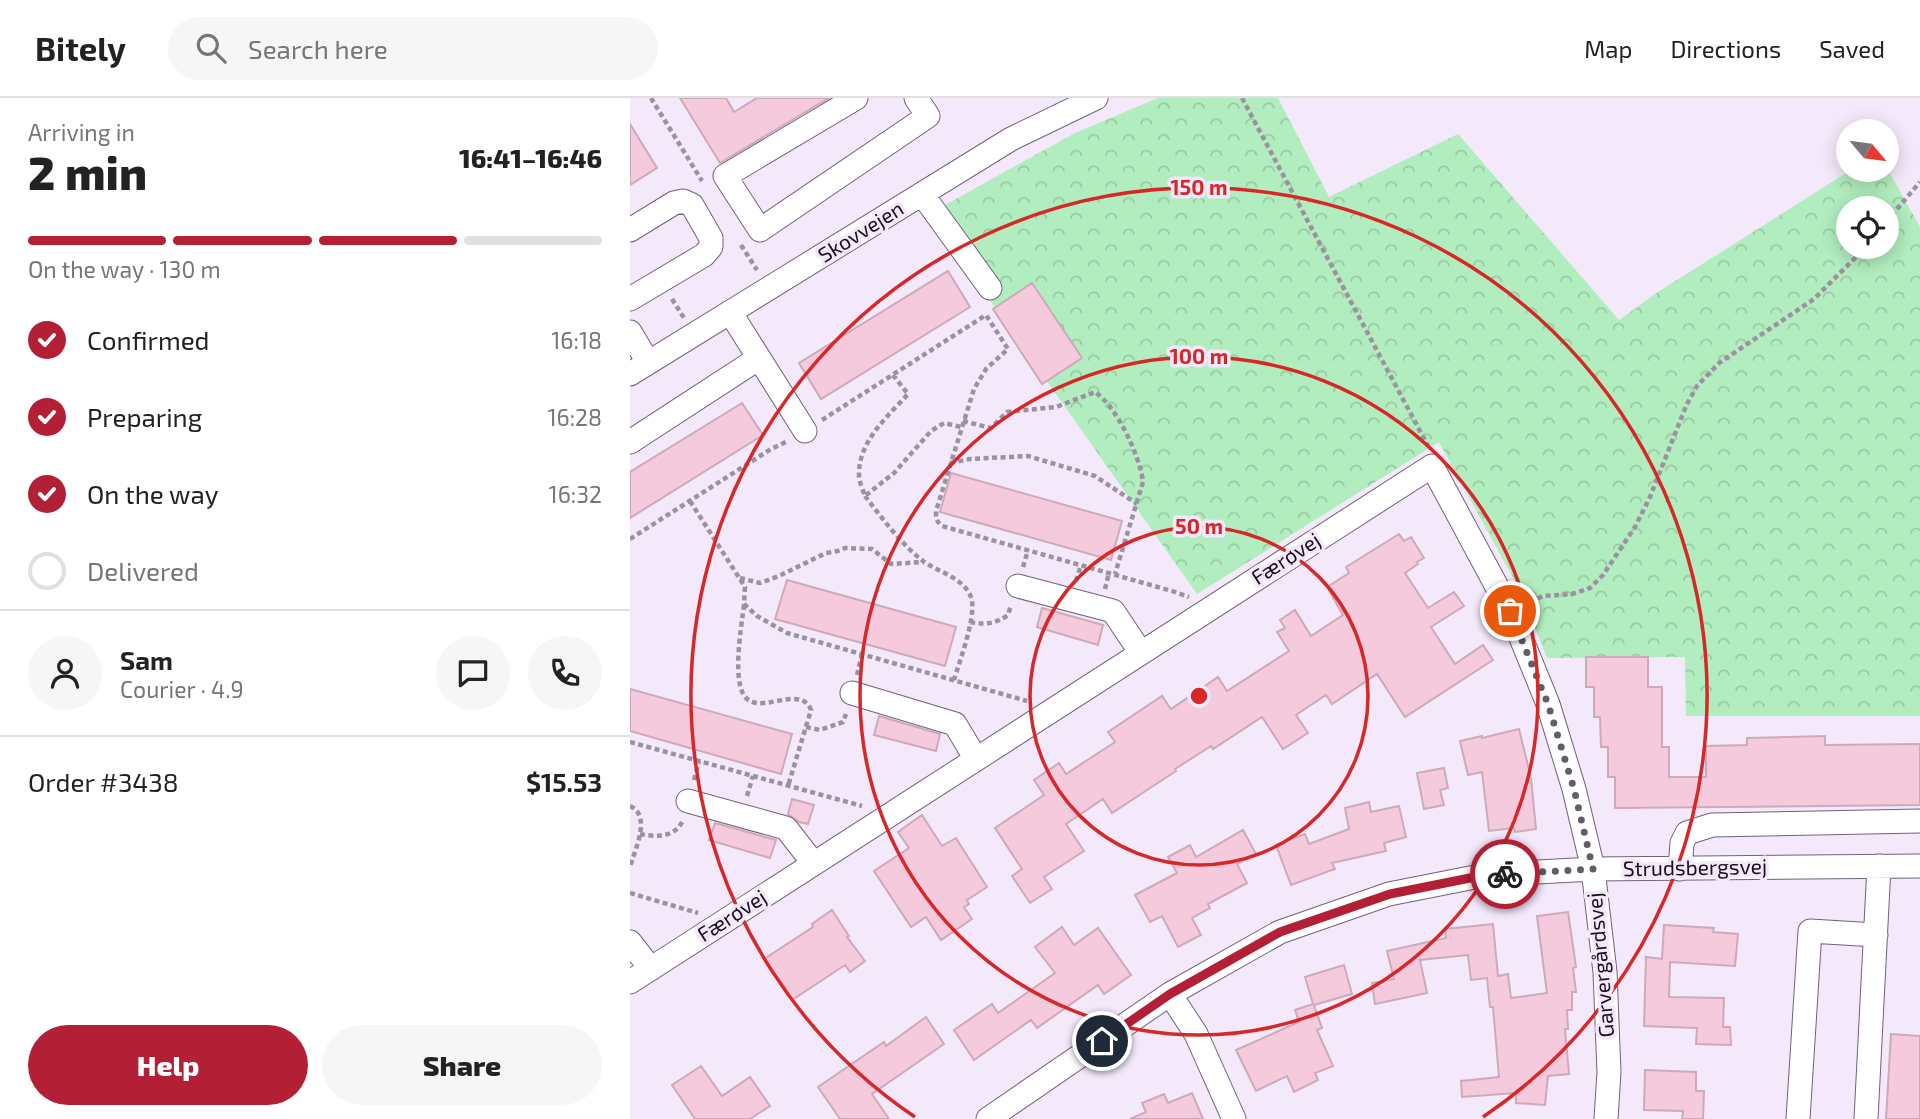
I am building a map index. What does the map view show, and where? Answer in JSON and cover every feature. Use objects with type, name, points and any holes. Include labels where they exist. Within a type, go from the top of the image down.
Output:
[{"type":"street","points":[[856,98],[725,176],[760,230],[928,116],[916,98]]},
{"type":"street","name":"Skovvejen","points":[[639,368],[1010,139],[1096,98]]},
{"type":"street","points":[[922,194],[990,288]]},
{"type":"street","points":[[630,230],[674,203],[683,201],[692,205],[711,237],[711,247],[704,255],[630,299]]},
{"type":"street","points":[[730,312],[805,431]]},
{"type":"street","points":[[630,332],[639,368]]},
{"type":"street","points":[[630,442],[759,358]]},
{"type":"street","name":"Færøvej","points":[[630,982],[1432,466]]},
{"type":"street","name":"Garvergårdsvej","points":[[1432,466],[1510,611],[1548,704],[1574,789],[1593,869],[1605,972],[1609,1072],[1606,1119]]},
{"type":"street","points":[[1018,586],[1113,611],[1141,653]]},
{"type":"street","points":[[852,693],[956,724],[976,759]]},
{"type":"street","points":[[688,801],[786,828],[814,864]]},
{"type":"street","points":[[1680,869],[1682,843],[1687,833],[1712,825],[1920,821]]},
{"type":"street","points":[[1866,1119],[1879,866]]},
{"type":"street","name":"Strudsbergsvej","points":[[988,1119],[1170,994],[1280,932],[1390,894],[1485,875],[1593,869],[1920,866]]},
{"type":"street","points":[[1798,1119],[1810,931],[1876,935]]},
{"type":"street","points":[[630,942],[651,969]]},
{"type":"street","points":[[1170,994],[1196,1034],[1234,1119]]},
{"type":"path","points":[[1242,98],[1427,446],[1432,466]]},
{"type":"path","points":[[1899,207],[1920,182]]},
{"type":"path","points":[[1510,611],[1543,596],[1572,594],[1590,588],[1603,575],[1635,527],[1650,497],[1686,406],[1697,386],[1719,363],[1814,299],[1854,259]]},
{"type":"path","points":[[630,539],[986,315],[1008,349],[986,369],[974,389],[950,463],[936,519],[942,526],[1172,591],[1213,606]]},
{"type":"path","points":[[893,375],[908,394],[882,422],[865,447],[859,474],[865,496],[900,538],[924,562],[950,576],[967,590],[972,599],[970,622],[954,680]]},
{"type":"path","points":[[865,496],[894,473],[931,431],[944,423],[991,428],[1007,412],[1056,407],[1095,392],[1111,409],[1142,469],[1143,482],[1138,505],[1115,575]]},
{"type":"path","points":[[950,463],[970,459],[1028,456],[1095,476],[1138,505]]},
{"type":"path","points":[[690,501],[745,587],[738,653],[738,678],[742,694],[750,701],[762,703],[803,700],[811,710],[788,786]]},
{"type":"path","points":[[740,578],[760,583],[825,553],[845,548],[872,549],[891,564],[924,562]]},
{"type":"path","points":[[970,622],[989,625],[1005,618],[1018,586]]},
{"type":"path","points":[[744,604],[757,617],[787,633],[1030,702],[1039,719]]},
{"type":"path","points":[[806,727],[820,730],[844,722],[852,693]]},
{"type":"path","points":[[630,742],[865,807],[876,824]]},
{"type":"path","points":[[630,806],[636,808],[641,819],[640,834],[630,867]]},
{"type":"path","points":[[630,893],[699,913],[711,930]]},
{"type":"green space","points":[[1158,98],[1278,98],[1329,197],[1458,134],[1619,320],[1658,292],[1836,179],[1836,182],[1895,182],[1920,227],[1920,716],[1686,716],[1685,657],[1547,658],[1519,589],[1439,442],[1197,594],[929,214],[1075,133]]},
{"type":"building","points":[[680,98],[726,98],[734,112],[757,98],[829,98],[720,163]]},
{"type":"building","points":[[630,124],[657,168],[630,185]]},
{"type":"building","points":[[948,271],[970,307],[821,399],[799,363]]},
{"type":"building","points":[[1032,283],[1082,358],[1042,384],[993,309]]},
{"type":"building","points":[[742,403],[763,435],[630,518],[630,472]]},
{"type":"building","points":[[951,473],[1122,521],[1111,560],[940,512]]},
{"type":"building","points":[[1399,534],[1404,541],[1411,537],[1424,558],[1405,573],[1428,608],[1454,592],[1464,606],[1431,627],[1455,664],[1483,645],[1493,660],[1405,717],[1377,674],[1332,704],[1326,695],[1296,715],[1308,733],[1283,749],[1262,717],[1213,749],[1211,746],[1175,769],[1176,771],[1112,813],[1103,799],[1066,824],[1084,851],[1044,877],[1052,889],[1030,903],[1012,876],[1022,869],[995,828],[1044,795],[1034,780],[1059,763],[1066,774],[1115,742],[1108,732],[1162,696],[1171,709],[1218,677],[1227,691],[1289,651],[1277,632],[1285,628],[1280,620],[1295,610],[1311,636],[1343,615],[1327,587],[1349,573],[1346,567]]},
{"type":"building","points":[[787,580],[956,627],[945,666],[775,619]]},
{"type":"building","points":[[1042,608],[1103,625],[1098,645],[1037,627]]},
{"type":"building","points":[[1586,657],[1648,657],[1648,687],[1662,687],[1662,747],[1669,747],[1669,777],[1706,777],[1706,746],[1747,745],[1747,738],[1825,736],[1825,745],[1920,744],[1920,805],[1615,808],[1615,777],[1608,777],[1608,747],[1601,747],[1600,717],[1594,717],[1594,687],[1586,687]]},
{"type":"building","points":[[630,689],[792,734],[781,774],[630,731]]},
{"type":"building","points":[[879,716],[940,734],[936,751],[874,735]]},
{"type":"building","points":[[1519,729],[1531,778],[1536,829],[1515,832],[1514,828],[1489,831],[1482,772],[1468,775],[1460,741]]},
{"type":"building","points":[[1444,768],[1448,788],[1440,790],[1444,805],[1424,809],[1417,773]]},
{"type":"building","points":[[792,799],[814,805],[808,824],[799,822],[788,814]]},
{"type":"building","points":[[1369,802],[1371,812],[1399,806],[1406,837],[1384,843],[1386,851],[1332,863],[1335,869],[1291,885],[1276,845],[1305,834],[1309,844],[1349,829],[1345,808]]},
{"type":"building","points":[[922,815],[942,846],[956,838],[987,887],[967,900],[969,904],[964,907],[972,919],[941,940],[926,917],[911,927],[874,871],[909,848],[898,832]]},
{"type":"building","points":[[715,823],[776,840],[770,858],[709,840]]},
{"type":"building","points":[[1243,830],[1256,854],[1237,864],[1247,883],[1208,904],[1210,908],[1192,918],[1201,935],[1178,947],[1162,916],[1150,922],[1135,895],[1177,873],[1168,857],[1190,845],[1196,857]]},
{"type":"building","points":[[832,910],[865,961],[850,972],[845,965],[792,1000],[764,959],[813,927],[812,924]]},
{"type":"building","points":[[1568,912],[1576,967],[1573,968],[1576,992],[1572,992],[1572,1010],[1567,1010],[1568,1029],[1565,1029],[1569,1074],[1548,1076],[1545,1105],[1516,1103],[1516,1093],[1462,1097],[1461,1081],[1499,1077],[1493,1007],[1490,1007],[1487,978],[1471,980],[1468,955],[1420,960],[1427,993],[1375,1004],[1372,983],[1394,979],[1387,951],[1446,938],[1445,929],[1493,924],[1498,976],[1508,974],[1511,998],[1547,993],[1537,916]]},
{"type":"building","points":[[1664,925],[1714,928],[1713,932],[1738,934],[1735,966],[1670,962],[1669,997],[1724,998],[1723,1027],[1730,1027],[1731,1045],[1696,1044],[1697,1028],[1644,1026],[1646,957],[1662,959]]},
{"type":"building","points":[[1062,927],[1074,945],[1098,928],[1131,975],[1104,994],[1098,985],[1037,1028],[1031,1020],[974,1060],[954,1030],[992,1004],[998,1013],[1055,973],[1035,947]]},
{"type":"building","points":[[1344,965],[1352,994],[1314,1005],[1322,1028],[1317,1030],[1333,1066],[1315,1073],[1318,1080],[1294,1092],[1287,1076],[1256,1091],[1236,1050],[1299,1022],[1295,1010],[1313,1004],[1305,977]]},
{"type":"building","points":[[926,1017],[944,1044],[872,1094],[889,1119],[840,1119],[818,1087],[884,1042],[886,1046]]},
{"type":"building","points":[[1891,1034],[1920,1036],[1920,1119],[1886,1119]]},
{"type":"building","points":[[701,1066],[722,1096],[750,1077],[770,1106],[750,1119],[695,1119],[672,1085]]},
{"type":"building","points":[[1645,1070],[1696,1072],[1696,1091],[1704,1091],[1703,1119],[1682,1119],[1683,1111],[1644,1110]]},
{"type":"building","points":[[1192,1093],[1203,1119],[1130,1119],[1146,1112],[1142,1103],[1164,1094],[1168,1103]]},
{"type":"way so far","points":[[1505,874],[1593,869],[1574,789],[1548,704],[1510,611]]},
{"type":"route","points":[[1102,1041],[1170,994],[1280,932],[1390,894],[1485,875],[1505,874]]}]
